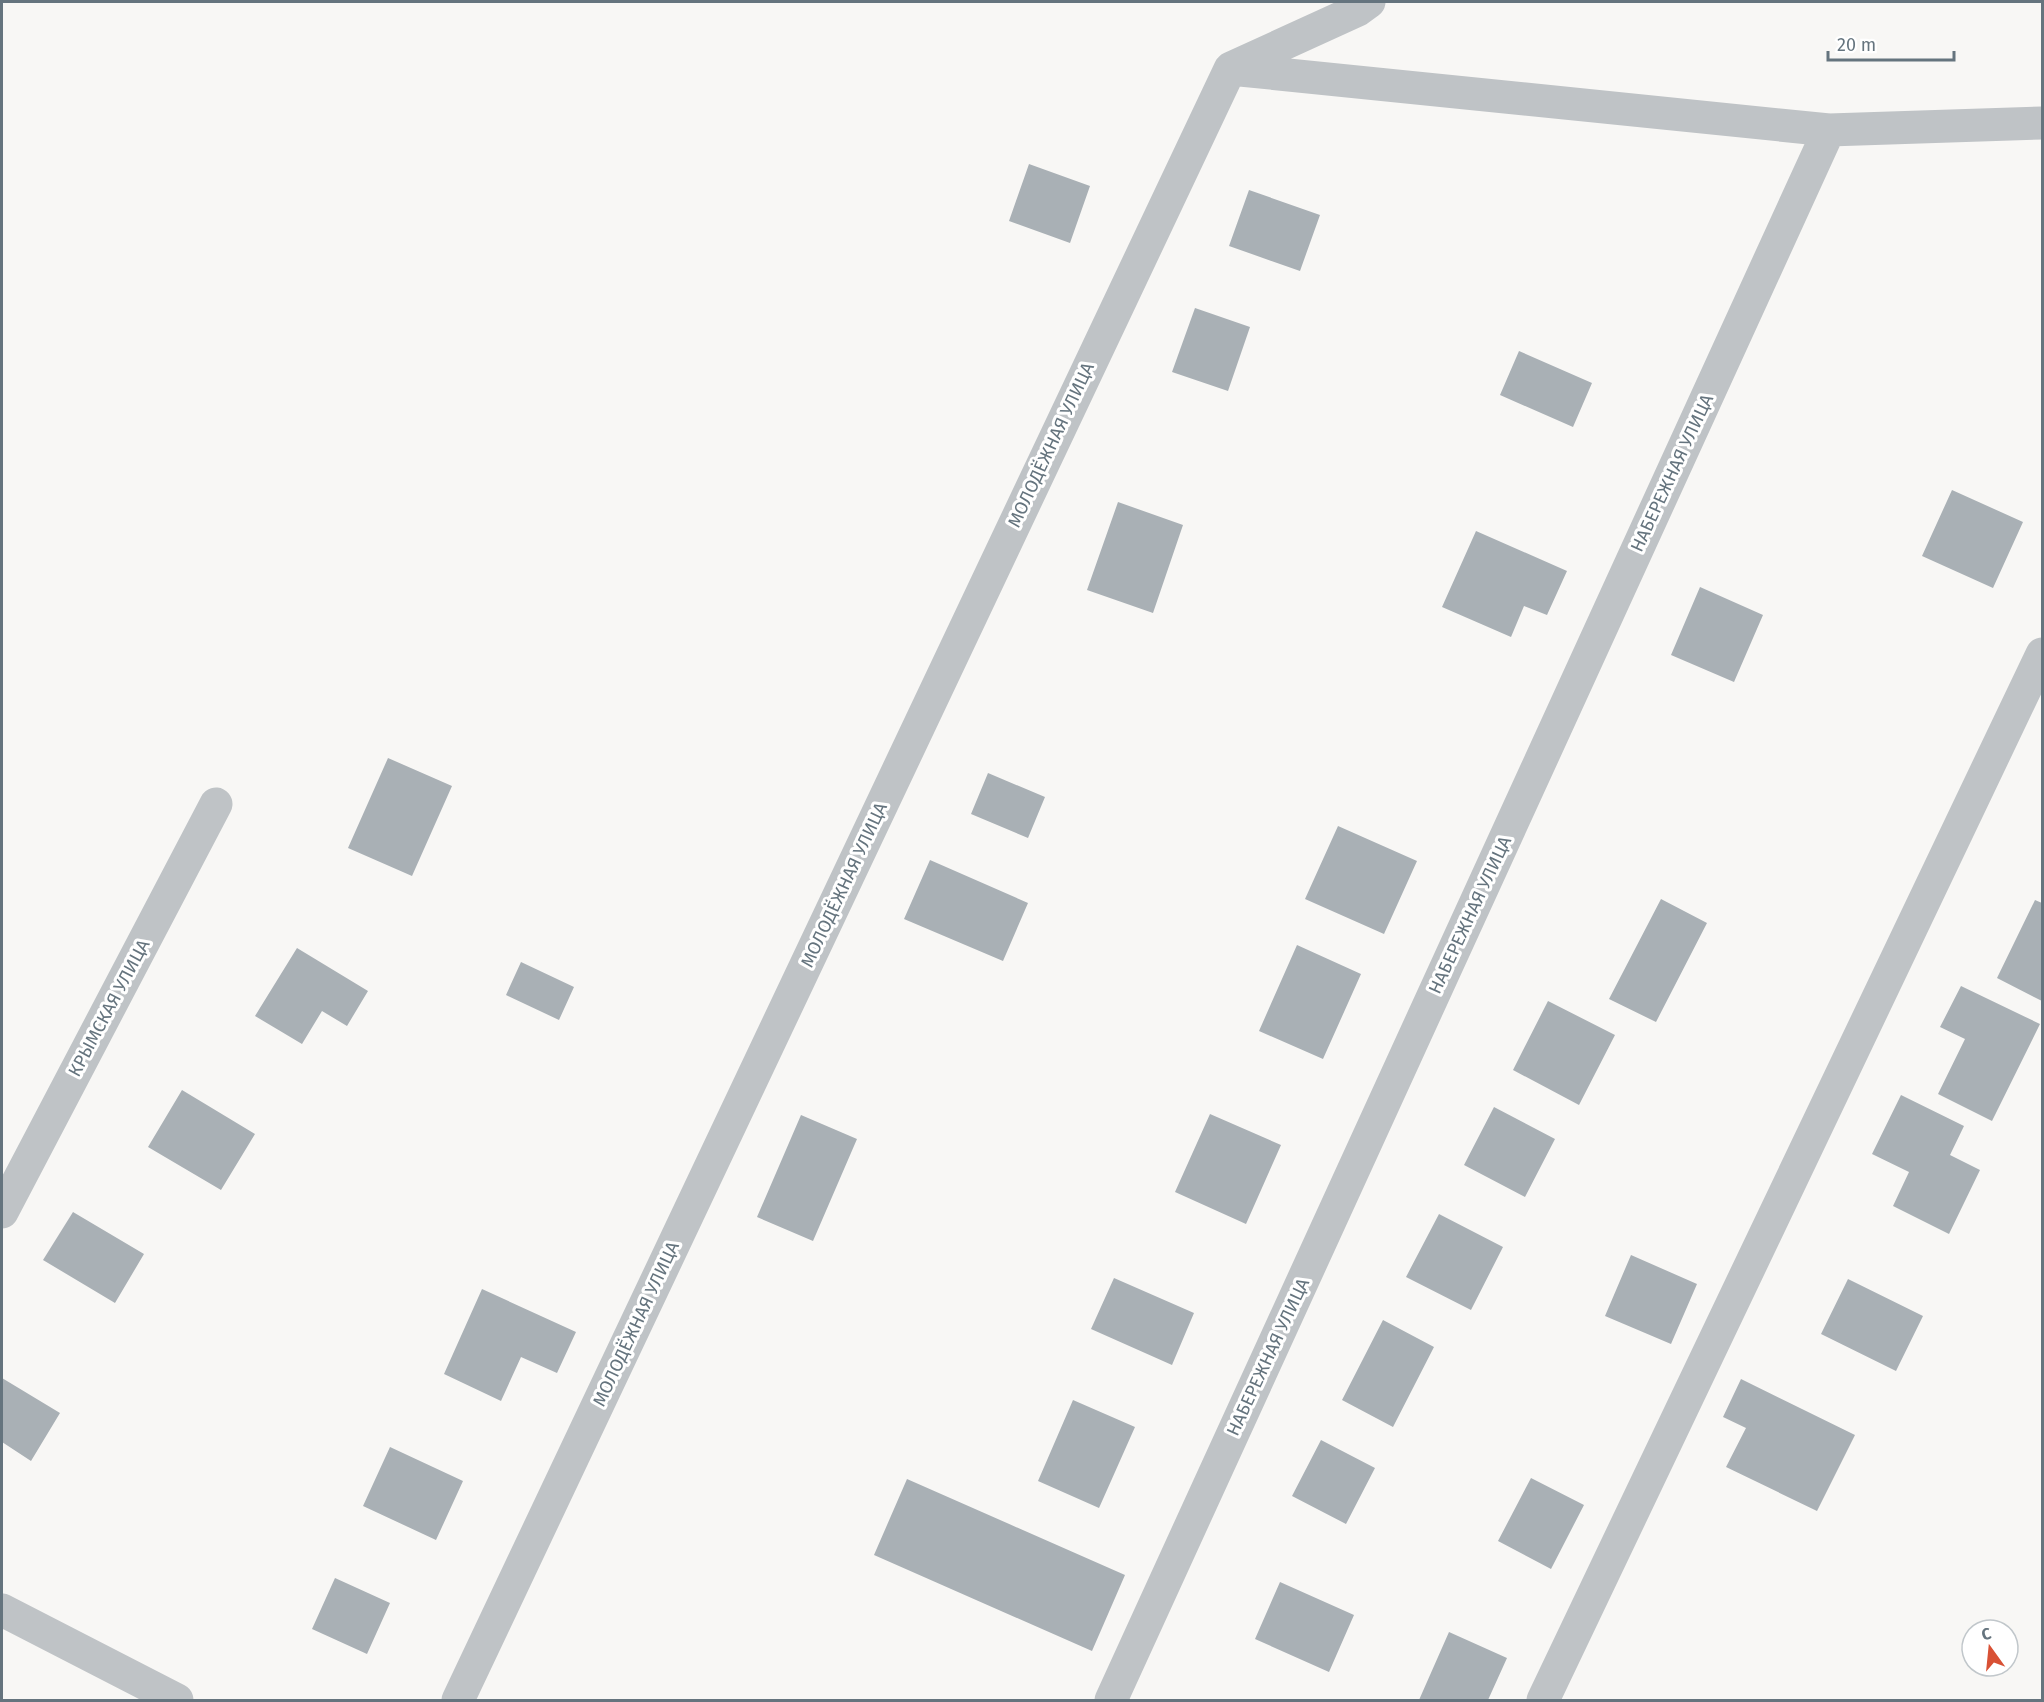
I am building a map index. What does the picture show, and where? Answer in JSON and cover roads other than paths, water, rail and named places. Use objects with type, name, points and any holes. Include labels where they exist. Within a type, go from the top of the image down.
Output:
[{"type":"street","points":[[1230,69],[1358,10],[1369,2]]},
{"type":"street","points":[[1230,69],[1829,130],[2043,123]]},
{"type":"street","name":"МОЛОДЁЖНАЯ УЛИЦА","points":[[458,1701],[1230,69]]},
{"type":"street","name":"НАБЕРЕЖНАЯ УЛИЦА","points":[[1111,1701],[1829,130]]},
{"type":"street","points":[[1543,1701],[2043,654]]},
{"type":"street","name":"КРЫМСКАЯ УЛИЦА","points":[[2,1212],[216,804]]},
{"type":"street","points":[[2,1610],[177,1701]]}]
